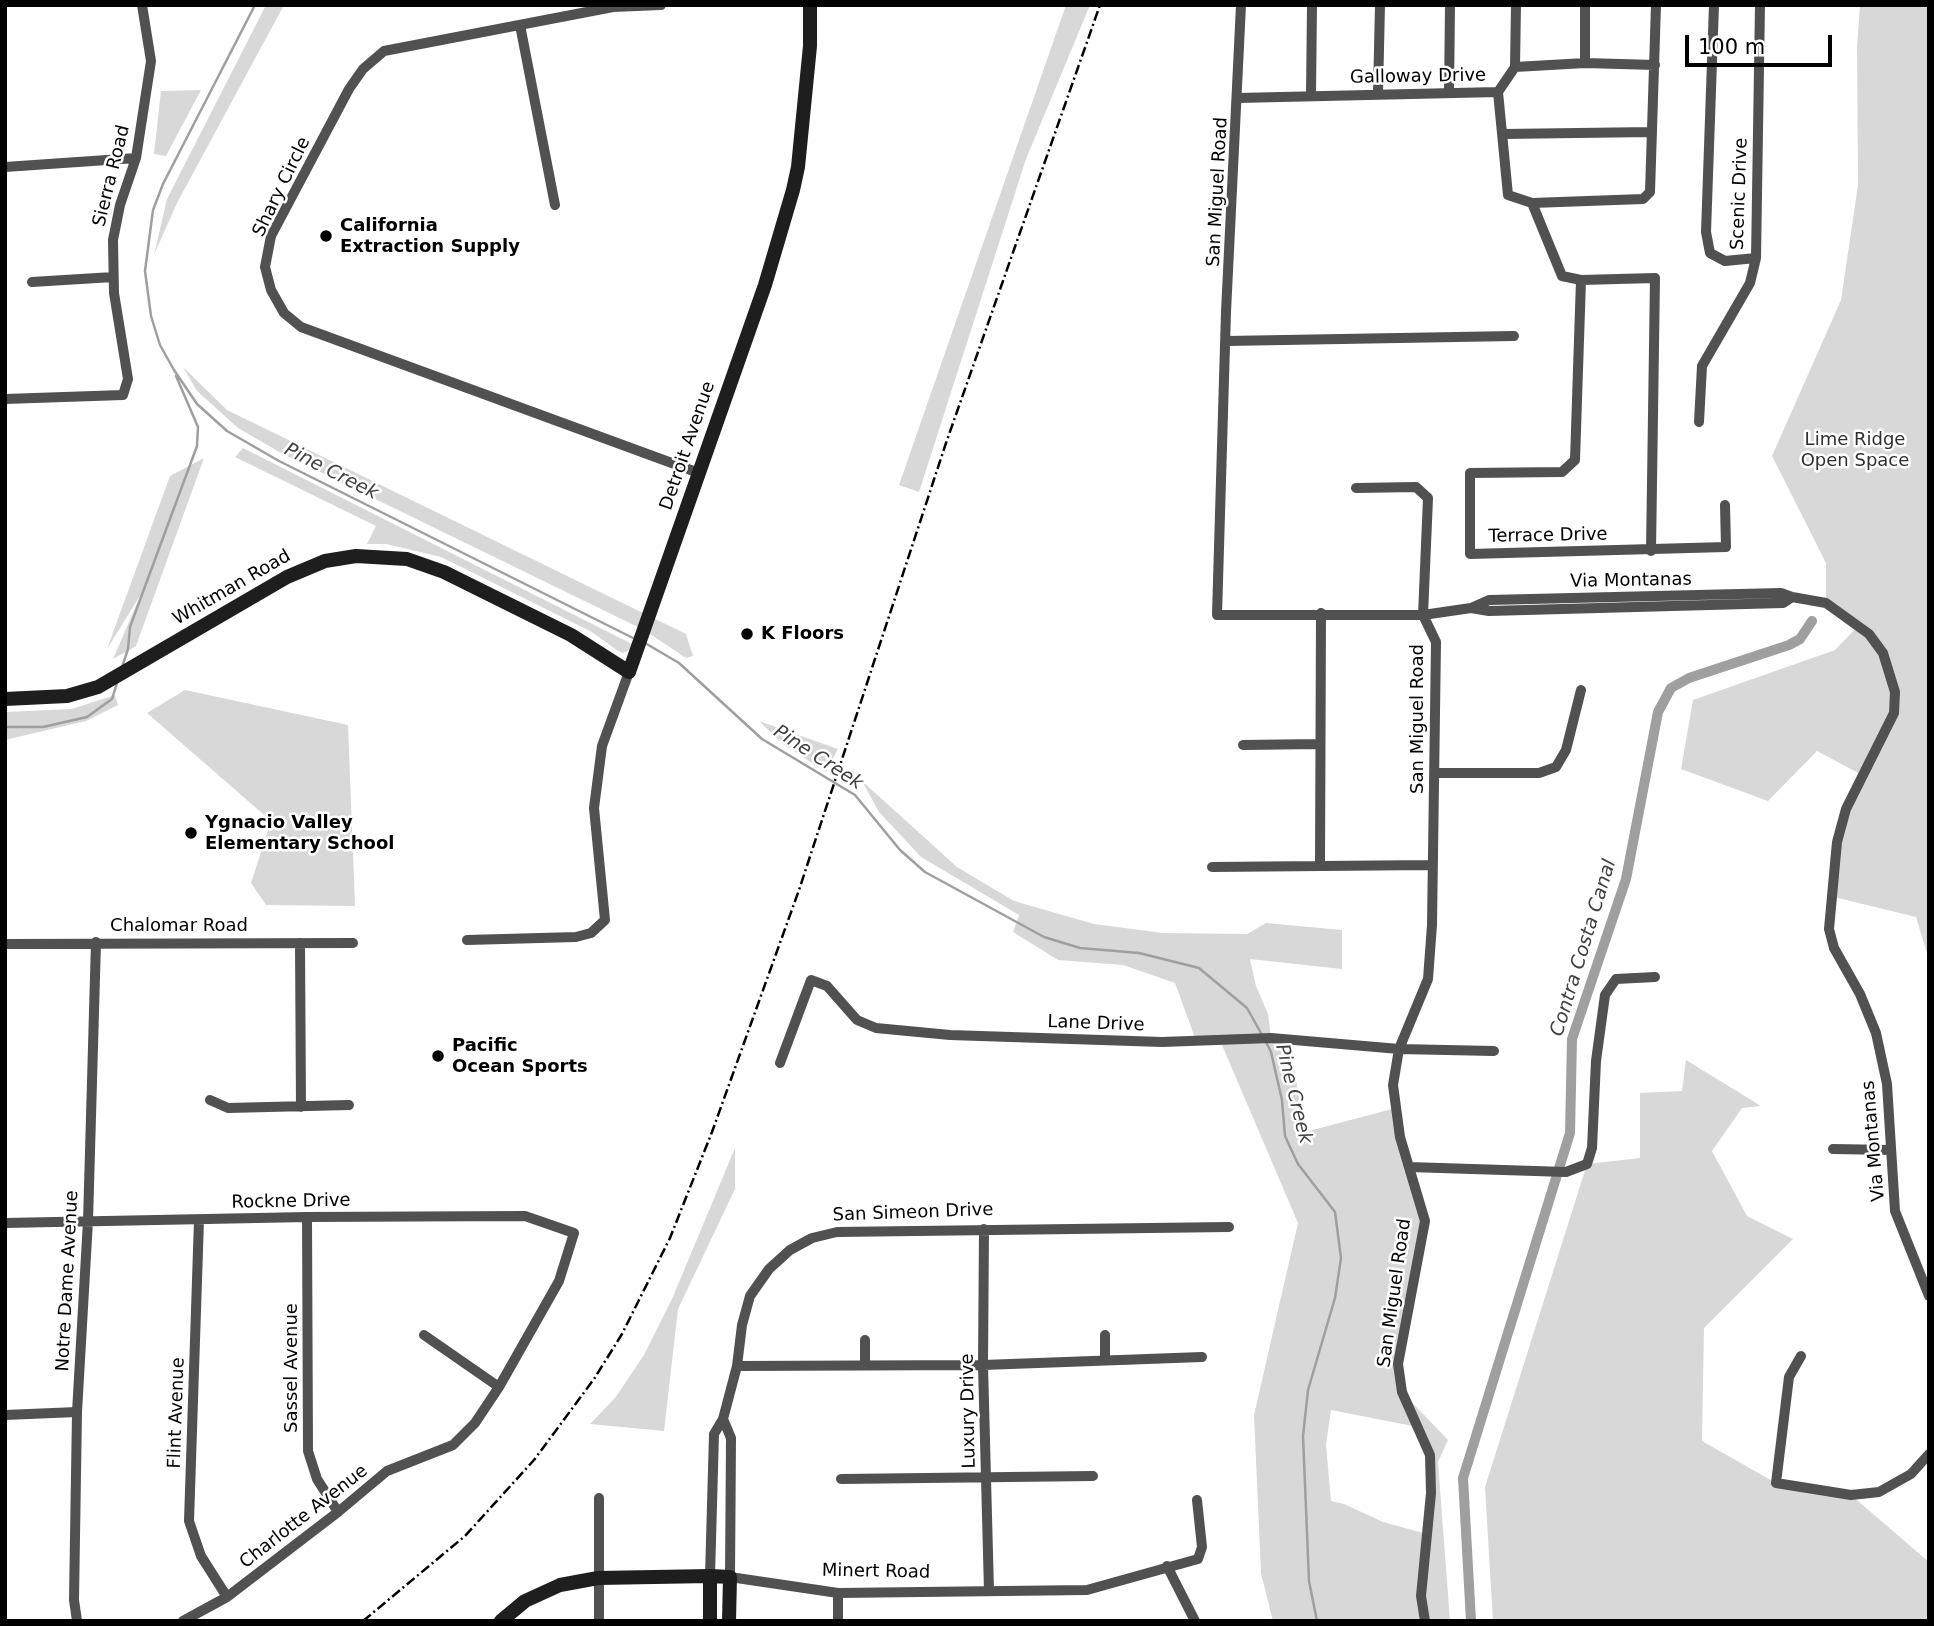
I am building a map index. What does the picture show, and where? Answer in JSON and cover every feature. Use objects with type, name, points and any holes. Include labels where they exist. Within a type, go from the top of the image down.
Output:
[{"type":"street","name":"Sierra Road","points":[[5,398],[123,395],[128,379],[113,277],[113,240],[120,205],[136,158],[151,61],[142,5]]},
{"type":"street","name":"Shary Circle","points":[[661,5],[612,7],[384,51],[363,69],[349,89],[271,236],[265,267],[271,290],[284,313],[301,327],[699,473]]},
{"type":"street","name":"Detroit Avenue","points":[[467,940],[576,937],[591,933],[605,920],[594,808],[602,746],[765,285],[798,167],[810,46],[810,5]]},
{"type":"street","name":"San Miguel Road","points":[[1241,5],[1217,615],[1423,615],[1436,642],[1432,925],[1428,979],[1399,1049],[1393,1084],[1400,1137],[1425,1221],[1398,1364],[1402,1392],[1430,1455],[1431,1493],[1421,1596],[1425,1621]]},
{"type":"street","points":[[1311,95],[1312,5]]},
{"type":"street","points":[[1378,93],[1380,5]]},
{"type":"street","points":[[1449,93],[1450,5]]},
{"type":"street","points":[[1497,92],[1515,67],[1516,5]]},
{"type":"street","points":[[1585,5],[1585,63]]},
{"type":"street","points":[[1656,5],[1650,192],[1643,199],[1532,203],[1562,276],[1581,280],[1655,278],[1651,551],[1726,547],[1725,505]]},
{"type":"street","name":"Scenic Drive","points":[[1714,5],[1706,232],[1710,253],[1725,261],[1756,258],[1760,5]]},
{"type":"street","points":[[520,25],[555,205]]},
{"type":"street","points":[[1515,67],[1585,63],[1655,65]]},
{"type":"street","name":"Galloway Drive","points":[[1238,98],[1497,92],[1508,195],[1532,203]]},
{"type":"street","points":[[1503,134],[1652,132]]},
{"type":"street","points":[[5,167],[136,158]]},
{"type":"street","points":[[1699,422],[1702,366],[1750,283],[1756,258]]},
{"type":"street","points":[[32,282],[113,277]]},
{"type":"street","name":"Terrace Drive","points":[[1581,280],[1575,460],[1562,472],[1470,473],[1470,554],[1651,551]]},
{"type":"street","points":[[1226,341],[1514,336]]},
{"type":"street","points":[[1356,488],[1416,487],[1428,498],[1423,615]]},
{"type":"street","name":"Whitman Road","points":[[5,699],[67,696],[112,681],[304,568],[356,556],[382,555],[407,559],[444,572],[572,635],[629,673]]},
{"type":"street","name":"Via Montanas","points":[[1423,615],[1471,608],[1489,611],[1783,603],[1792,597],[1806,598],[1826,603],[1869,635],[1883,653],[1895,692],[1894,713],[1846,809],[1835,855],[1829,929],[1834,948],[1860,994],[1876,1033],[1887,1084],[1895,1211],[1929,1296]]},
{"type":"street","points":[[1320,865],[1321,613]]},
{"type":"street","points":[[1435,774],[1539,774],[1556,767],[1566,750],[1581,690]]},
{"type":"street","points":[[1243,745],[1319,744]]},
{"type":"street","points":[[1212,867],[1432,864]]},
{"type":"street","name":"Notre Dame Avenue","points":[[77,1621],[74,1600],[77,1412],[88,1221],[96,942]]},
{"type":"street","points":[[300,943],[300,1107]]},
{"type":"street","name":"Chalomar Road","points":[[5,944],[353,943]]},
{"type":"street","points":[[1409,1167],[1566,1172],[1587,1164],[1592,1148],[1596,1061],[1605,995],[1616,979],[1655,977]]},
{"type":"street","name":"Lane Drive","points":[[780,1063],[811,980],[827,986],[857,1020],[876,1028],[950,1035],[1135,1041],[1219,1037],[1271,1038],[1399,1049],[1494,1051]]},
{"type":"street","points":[[210,1100],[228,1108],[349,1105]]},
{"type":"street","points":[[1833,1149],[1891,1150]]},
{"type":"street","name":"Rockne Drive","points":[[5,1223],[525,1216],[574,1233]]},
{"type":"street","name":"Sassel Avenue","points":[[307,1217],[308,1451],[317,1479],[338,1513]]},
{"type":"street","name":"Flint Avenue","points":[[199,1220],[189,1521],[201,1556],[227,1597]]},
{"type":"street","name":"San Simeon Drive","points":[[710,1621],[714,1434],[723,1419],[737,1366],[742,1325],[750,1296],[769,1269],[790,1250],[812,1238],[836,1232],[1229,1227]]},
{"type":"street","name":"Luxury Drive","points":[[984,1229],[983,1365],[989,1591]]},
{"type":"street","name":"Charlotte Avenue","points":[[183,1621],[227,1597],[338,1513],[387,1471],[453,1445],[475,1423],[499,1387],[559,1281],[574,1233]]},
{"type":"street","points":[[425,1335],[499,1387]]},
{"type":"street","points":[[1105,1335],[1105,1360]]},
{"type":"street","points":[[865,1340],[865,1365]]},
{"type":"street","points":[[1801,1356],[1788,1377],[1776,1483],[1851,1495],[1880,1492],[1925,1469],[1929,1454]]},
{"type":"street","points":[[737,1366],[983,1365],[1202,1357]]},
{"type":"street","points":[[5,1415],[77,1412]]},
{"type":"street","name":"San Simeon Drive","points":[[723,1419],[731,1438],[729,1621]]},
{"type":"street","points":[[841,1479],[1093,1476]]},
{"type":"street","points":[[598,1498],[599,1621]]},
{"type":"street","name":"Minert Road","points":[[501,1621],[525,1601],[560,1586],[598,1578],[730,1577],[838,1593],[1087,1590],[1198,1559],[1202,1547],[1197,1500]]},
{"type":"street","points":[[1167,1566],[1195,1621]]},
{"type":"street","points":[[838,1593],[838,1621]]},
{"type":"green space","points":[[266,5],[284,5],[177,203],[154,255],[167,199]]},
{"type":"green space","points":[[1066,5],[1090,5],[1026,159],[919,492],[899,485]]},
{"type":"green space","name":"Lime Ridge Open Space","points":[[1860,5],[1929,5],[1929,960],[1916,917],[1830,896],[1837,842],[1862,775],[1817,751],[1768,801],[1681,769],[1693,700],[1835,650],[1858,626],[1826,603],[1826,563],[1772,456],[1841,300],[1858,185],[1857,47]]},
{"type":"green space","points":[[201,90],[166,156],[154,154],[161,91]]},
{"type":"green space","points":[[183,367],[227,410],[686,634],[693,656],[686,658],[644,630],[281,453],[238,428],[197,391]]},
{"type":"green space","points":[[243,448],[632,644],[631,649],[623,653],[618,651],[592,632],[441,557],[386,544],[367,544],[376,526],[235,457]]},
{"type":"green space","points":[[204,458],[136,646],[113,659],[141,594],[107,649],[170,476]]},
{"type":"green space","points":[[185,690],[348,725],[355,906],[266,905],[251,883],[271,821],[147,713]]},
{"type":"green space","points":[[115,695],[118,705],[86,721],[5,740],[5,712],[72,709]]},
{"type":"green space","points":[[759,721],[838,749],[826,772],[783,744]]},
{"type":"green space","points":[[862,781],[957,867],[1014,901],[1094,924],[1163,933],[1247,934],[1266,923],[1342,930],[1342,969],[1250,959],[1256,986],[1268,1014],[1271,1037],[1289,1039],[1305,1132],[1396,1108],[1425,1221],[1398,1364],[1402,1392],[1448,1440],[1438,1462],[1450,1621],[1273,1621],[1261,1573],[1254,1415],[1298,1223],[1219,1038],[1195,1038],[1175,983],[1123,965],[1058,960],[1013,932],[1019,915],[921,857],[879,812]],"holes":[[[1331,1410],[1418,1427],[1430,1455],[1427,1534],[1383,1522],[1331,1501],[1326,1445]]]},
{"type":"green space","points":[[1686,1060],[1761,1106],[1742,1108],[1712,1151],[1747,1216],[1793,1239],[1704,1328],[1702,1441],[1776,1483],[1851,1495],[1929,1562],[1929,1621],[1493,1621],[1485,1487],[1587,1164],[1640,1158],[1640,1093],[1682,1091]]},
{"type":"green space","points":[[735,1148],[735,1189],[678,1309],[664,1431],[590,1424],[615,1398],[644,1355],[672,1299]]},
{"type":"waterway","name":"Pine Creek","points":[[255,5],[163,184],[153,210],[145,271],[151,316],[160,345],[174,370],[197,404],[227,431],[279,461],[635,639]]},
{"type":"waterway","points":[[122,667],[128,649],[130,627],[197,446],[198,427],[176,376]]},
{"type":"waterway","name":"Contra Costa Canal","points":[[1471,1621],[1463,1478],[1570,1133],[1572,1039],[1626,879],[1658,712],[1671,688],[1689,678],[1789,645],[1800,639],[1812,621]]},
{"type":"waterway","name":"Pine Creek","points":[[645,643],[679,663],[762,739],[855,795],[900,850],[925,872],[1044,937],[1080,948],[1139,953],[1199,968],[1247,1008],[1262,1035]]},
{"type":"waterway","points":[[5,727],[43,727],[87,717],[112,699],[117,683]]},
{"type":"waterway","name":"Pine Creek","points":[[1265,1040],[1271,1052],[1282,1100],[1285,1136],[1298,1164],[1335,1212],[1341,1258],[1335,1298],[1308,1390],[1303,1436],[1309,1581],[1317,1621]]},
{"type":"railway","points":[[363,1621],[465,1536],[534,1460],[594,1379],[622,1334],[670,1238],[712,1132],[799,890],[946,443],[1100,5]]},
{"type":"place","name":"California Extraction Supply","points":[[326,236]]},
{"type":"place","name":"K Floors","points":[[747,634]]},
{"type":"place","name":"Ygnacio Valley Elementary School","points":[[191,833]]},
{"type":"place","name":"Pacific Ocean Sports","points":[[438,1056]]}]
